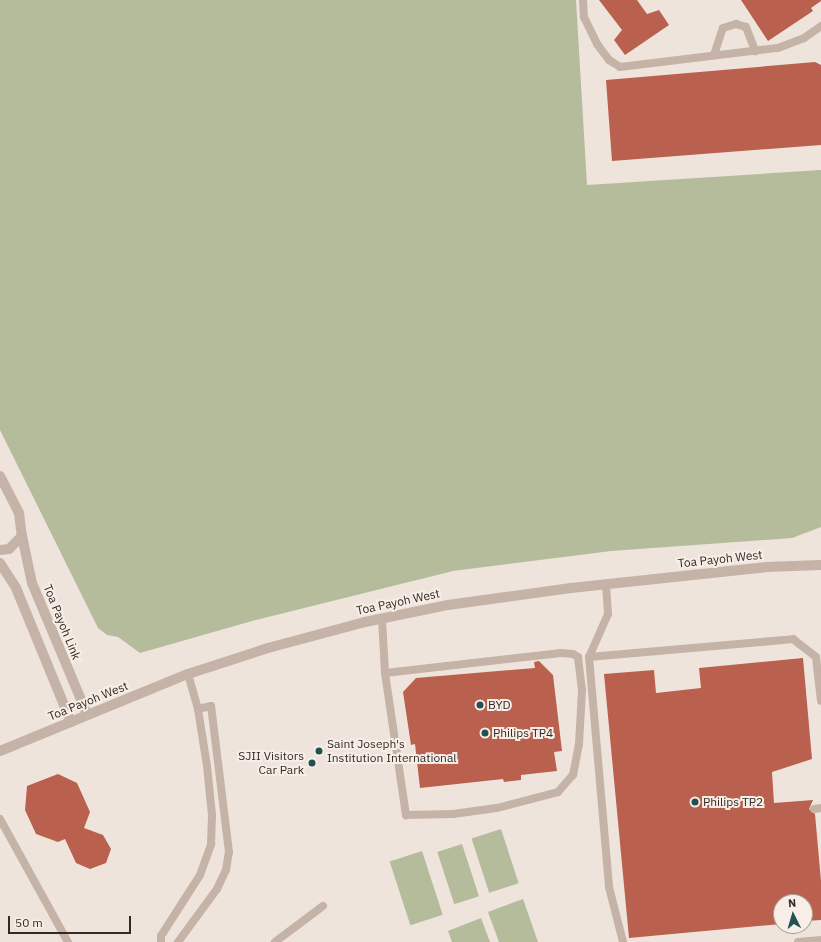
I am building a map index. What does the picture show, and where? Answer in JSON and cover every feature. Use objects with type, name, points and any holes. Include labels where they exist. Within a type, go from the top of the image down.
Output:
[{"type":"street","name":"Toa Payoh Link","points":[[0,476],[19,514],[32,583],[87,714]]},
{"type":"street","points":[[0,550],[9,549],[22,536]]},
{"type":"street","points":[[0,563],[16,588],[71,722]]},
{"type":"street","name":"Toa Payoh West","points":[[0,751],[87,714],[188,674],[323,632],[448,605],[766,567],[821,565]]},
{"type":"lane","points":[[583,0],[584,17],[597,44],[609,60],[620,67],[778,48],[804,38],[821,26]]},
{"type":"lane","points":[[714,56],[723,28],[736,24],[746,27],[755,51]]},
{"type":"lane","points":[[606,585],[608,614],[589,657],[609,887],[623,942]]},
{"type":"lane","points":[[382,619],[385,673],[406,815],[453,814],[497,808],[558,792],[573,775],[579,744],[582,690],[578,657],[573,654],[561,653],[385,673]]},
{"type":"lane","points":[[589,657],[793,639],[816,657],[821,701]]},
{"type":"lane","points":[[161,942],[161,936],[200,875],[211,844],[212,815],[198,709],[188,674]]},
{"type":"lane","points":[[178,942],[217,889],[226,870],[229,852],[211,706],[198,709]]},
{"type":"lane","points":[[0,819],[68,942]]},
{"type":"lane","points":[[275,942],[323,906]]},
{"type":"lane","points":[[798,942],[821,940]]},
{"type":"green space","points":[[0,0],[576,0],[587,185],[821,170],[821,527],[792,538],[611,551],[453,571],[252,621],[140,653],[118,637],[107,635],[98,628],[0,430]]},
{"type":"green space","points":[[501,829],[519,883],[489,893],[472,839]]},
{"type":"green space","points":[[462,844],[479,896],[454,904],[437,852]]},
{"type":"green space","points":[[422,851],[443,915],[410,925],[390,862]]},
{"type":"green space","points":[[523,899],[538,942],[499,942],[488,912]]},
{"type":"green space","points":[[481,918],[490,942],[452,942],[448,931]]},
{"type":"building","points":[[599,0],[637,0],[647,14],[659,10],[669,25],[625,55],[614,40],[622,30]]},
{"type":"building","points":[[741,0],[821,1],[811,8],[813,11],[768,41]]},
{"type":"building","points":[[815,62],[821,65],[821,145],[612,161],[606,80]]},
{"type":"building","name":"Philips TP2","points":[[803,658],[812,759],[772,772],[774,803],[813,800],[809,809],[815,814],[821,881],[821,920],[813,920],[813,894],[773,894],[773,925],[629,938],[604,674],[654,670],[656,693],[701,688],[699,668]]},
{"type":"building","name":"Philips TP4","points":[[539,661],[553,675],[562,751],[554,752],[557,771],[521,775],[521,780],[504,782],[503,779],[420,788],[415,744],[411,745],[403,692],[416,678],[535,668],[534,662]]},
{"type":"building","points":[[58,774],[77,783],[90,812],[84,828],[103,835],[111,849],[106,863],[90,869],[76,863],[65,839],[58,842],[36,834],[25,810],[27,786]]},
{"type":"place","name":"BYD","points":[[480,705]]},
{"type":"place","name":"Philips TP4","points":[[485,733]]},
{"type":"place","name":"Saint Joseph's Institution International","points":[[319,751]]},
{"type":"place","name":"SJII Visitors Car Park","points":[[312,763]]},
{"type":"place","name":"Philips TP2","points":[[695,802]]}]
